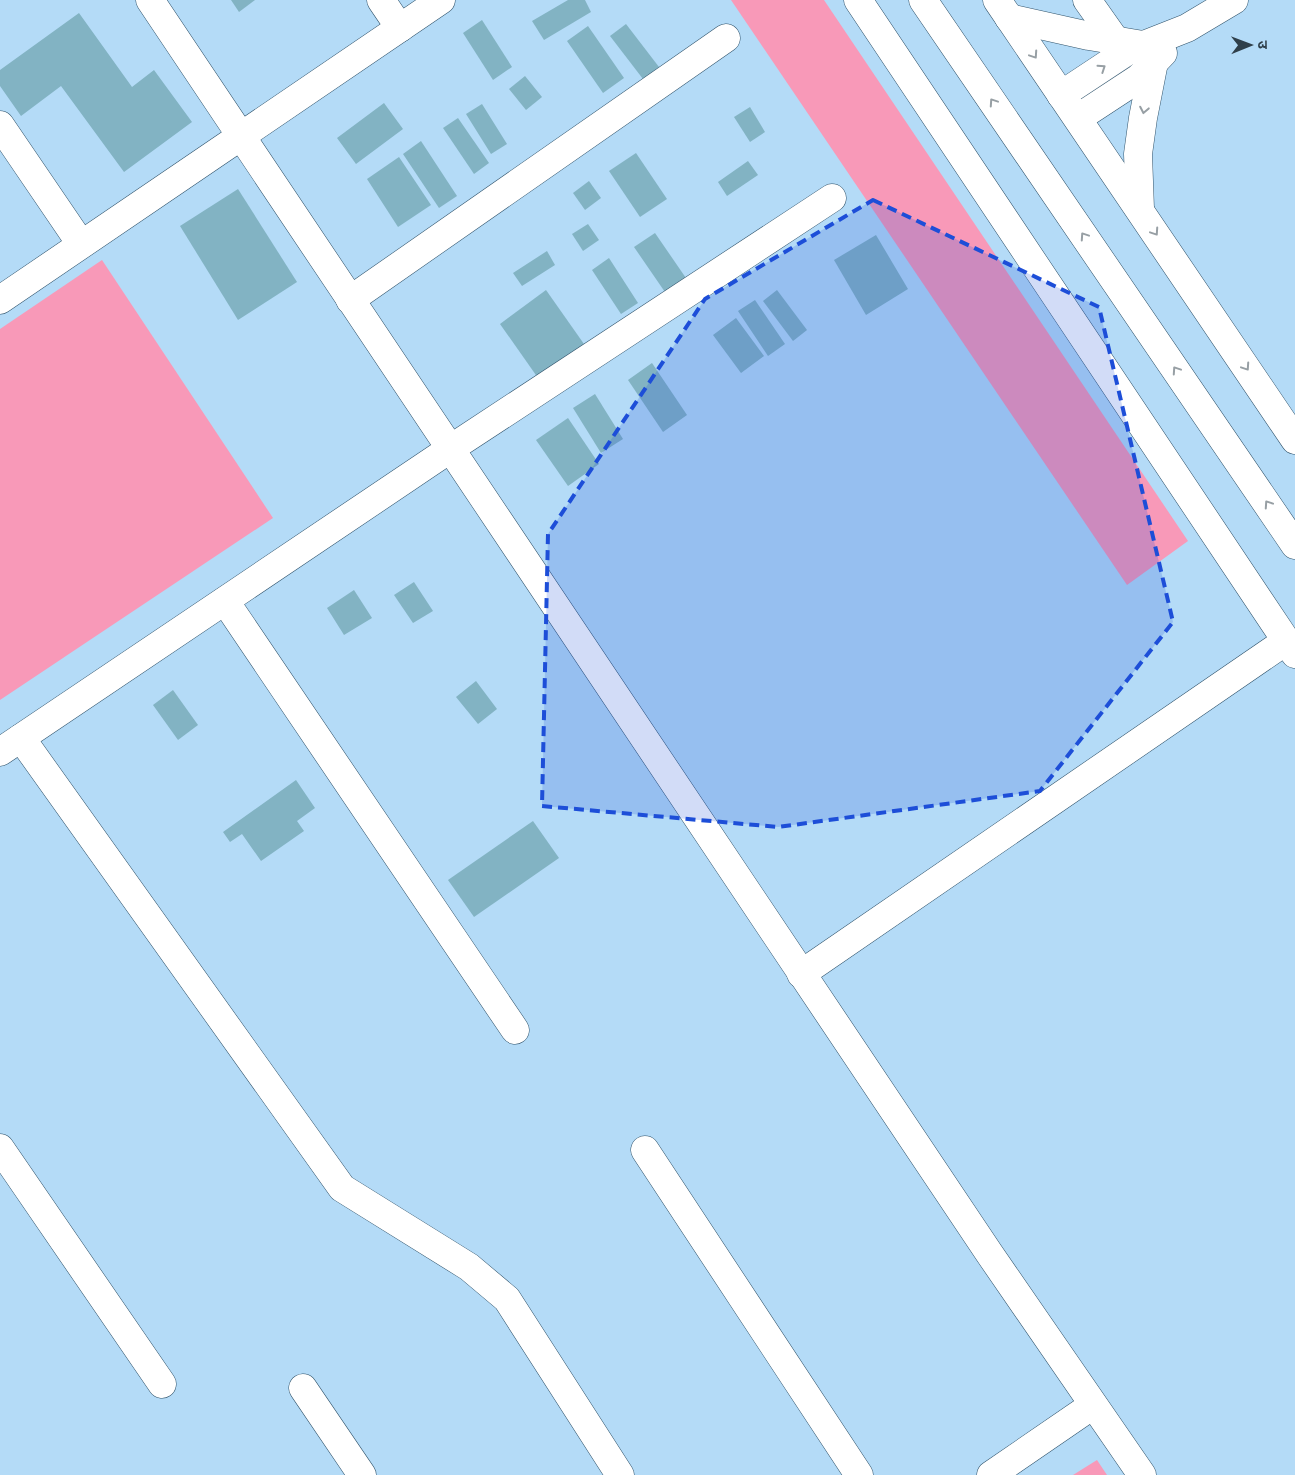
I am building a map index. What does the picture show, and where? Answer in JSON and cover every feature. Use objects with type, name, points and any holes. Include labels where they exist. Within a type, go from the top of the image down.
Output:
[{"type":"street","points":[[150,0],[801,974],[989,1253],[1142,1475]]},
{"type":"street","points":[[381,0],[400,28]]},
{"type":"street","points":[[0,300],[441,0]]},
{"type":"street","points":[[801,974],[1291,647],[858,0]]},
{"type":"street","points":[[923,0],[1295,544]]},
{"type":"street","points":[[1087,0],[1116,41]]},
{"type":"street","points":[[1078,118],[1139,78],[1148,54],[1234,0]]},
{"type":"street","points":[[1003,9],[1089,36],[1116,41],[1148,54]]},
{"type":"street","points":[[1003,9],[1295,440]]},
{"type":"street","points":[[350,300],[726,38]]},
{"type":"street","points":[[1061,95],[1126,52],[1148,54]]},
{"type":"street","points":[[1140,209],[1138,154],[1148,54]]},
{"type":"street","points":[[0,125],[81,244]]},
{"type":"street","points":[[620,1475],[507,1299],[469,1267],[342,1188],[11,745],[450,449],[832,198]]},
{"type":"street","points":[[225,601],[515,1030]]},
{"type":"street","points":[[0,1148],[162,1384]]},
{"type":"street","points":[[645,1150],[859,1475]]},
{"type":"street","points":[[303,1388],[362,1475]]},
{"type":"street","points":[[991,1475],[1093,1405]]},
{"type":"highlighted area","points":[[873,200],[1099,307],[1173,622],[1040,791],[778,827],[542,806],[548,534],[705,299]]},
{"type":"shaded area","points":[[731,0],[824,0],[1188,541],[1127,585]]},
{"type":"shaded area","points":[[102,260],[273,518],[0,700],[0,329]]},
{"type":"shaded area","points":[[1097,1460],[1107,1475],[1073,1475]]},
{"type":"building","points":[[231,0],[255,0],[239,12]]},
{"type":"building","points":[[568,0],[585,0],[591,12],[544,40],[532,21]]},
{"type":"building","points":[[79,13],[132,87],[154,70],[192,122],[124,172],[61,86],[21,116],[0,86],[0,70]]},
{"type":"building","points":[[482,20],[512,67],[493,80],[463,33]]},
{"type":"building","points":[[626,24],[659,67],[643,79],[610,36]]},
{"type":"building","points":[[588,26],[624,78],[603,93],[567,41]]},
{"type":"building","points":[[525,76],[542,97],[526,110],[509,89]]},
{"type":"building","points":[[384,103],[403,129],[356,164],[337,138]]},
{"type":"building","points":[[482,104],[507,144],[491,154],[466,114]]},
{"type":"building","points":[[750,107],[765,132],[750,142],[734,117]]},
{"type":"building","points":[[458,118],[489,163],[474,174],[443,128]]},
{"type":"building","points":[[421,141],[457,196],[439,208],[403,154]]},
{"type":"building","points":[[636,153],[667,199],[640,217],[609,171]]},
{"type":"building","points":[[399,157],[431,205],[398,227],[367,179]]},
{"type":"building","points":[[748,161],[758,175],[727,196],[718,182]]},
{"type":"building","points":[[589,181],[601,198],[585,210],[573,193]]},
{"type":"building","points":[[238,189],[297,282],[238,320],[180,226]]},
{"type":"building","points":[[588,224],[599,240],[583,251],[572,234]]},
{"type":"building","points":[[655,233],[688,281],[667,295],[634,247]]},
{"type":"building","points":[[876,235],[908,289],[866,315],[834,260]]},
{"type":"building","points":[[547,251],[555,265],[522,286],[513,273]]},
{"type":"building","points":[[609,258],[638,303],[621,314],[592,270]]},
{"type":"building","points":[[546,290],[584,344],[538,378],[500,324]]},
{"type":"building","points":[[777,290],[807,330],[793,341],[763,301]]},
{"type":"building","points":[[755,300],[785,344],[768,356],[738,311]]},
{"type":"building","points":[[736,318],[764,356],[741,373],[713,335]]},
{"type":"building","points":[[652,363],[687,415],[663,432],[628,380]]},
{"type":"building","points":[[595,394],[623,439],[601,453],[573,408]]},
{"type":"building","points":[[568,418],[599,464],[568,486],[536,440]]},
{"type":"building","points":[[414,582],[433,611],[413,623],[394,595]]},
{"type":"building","points":[[354,590],[372,618],[344,635],[327,608]]},
{"type":"building","points":[[476,681],[497,709],[478,724],[456,697]]},
{"type":"building","points":[[173,690],[198,725],[178,740],[153,705]]},
{"type":"building","points":[[296,780],[315,808],[297,821],[304,831],[261,861],[242,834],[230,842],[223,832]]},
{"type":"building","points":[[533,821],[559,858],[474,917],[448,880]]}]
